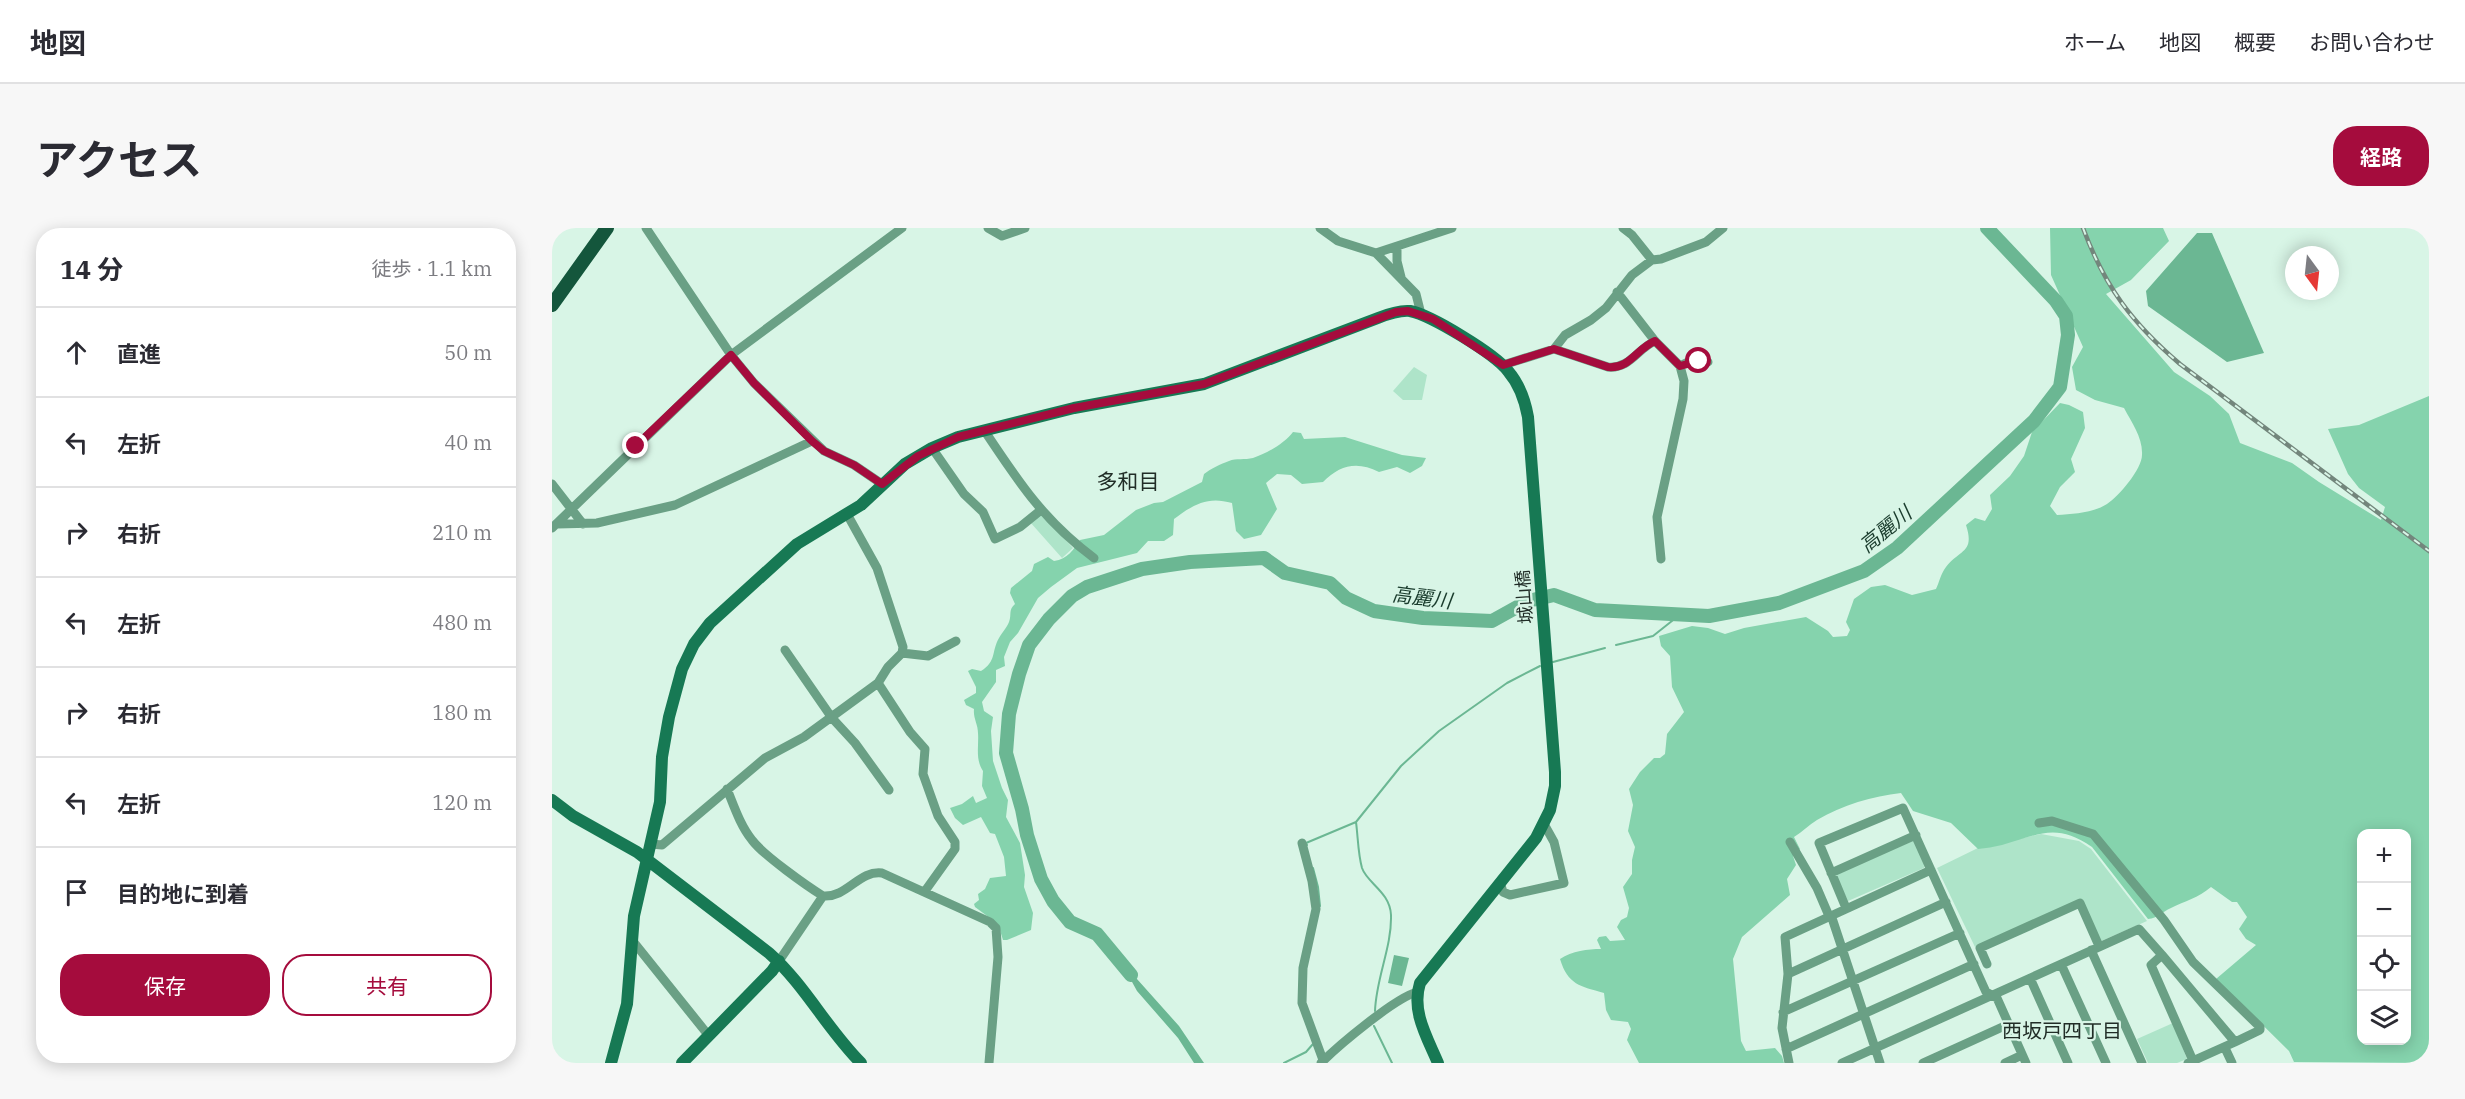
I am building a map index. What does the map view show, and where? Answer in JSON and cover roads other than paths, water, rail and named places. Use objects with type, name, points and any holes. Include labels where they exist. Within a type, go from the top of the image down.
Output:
[{"type":"main road","points":[[552,305],[607,228]]},
{"type":"street","points":[[646,228],[731,355],[754,383],[824,451],[854,465],[882,484]]},
{"type":"street","points":[[554,526],[731,355],[902,228]]},
{"type":"street","points":[[988,228],[1002,236],[1025,228]]},
{"type":"street","points":[[1320,228],[1338,240],[1376,254],[1416,294],[1421,314]]},
{"type":"street","points":[[1376,254],[1452,228]]},
{"type":"street","points":[[1623,228],[1632,235],[1652,260]]},
{"type":"street","points":[[1554,349],[1565,334],[1591,320],[1606,308],[1632,275],[1652,260],[1661,259],[1706,242],[1723,228]]},
{"type":"street","points":[[1397,247],[1397,261],[1401,277]]},
{"type":"street","points":[[1617,292],[1655,341],[1680,366],[1684,381],[1683,399],[1657,517],[1661,559]]},
{"type":"street","points":[[610,1063],[627,1004],[638,893],[660,802],[662,757],[669,717],[682,669],[694,644],[710,623],[797,544],[861,505],[905,464],[932,448],[984,430],[1074,408],[1204,384],[1393,313],[1408,311],[1433,319],[1503,365],[1554,349],[1617,368],[1626,366],[1647,344],[1655,341]]},
{"type":"street","points":[[1680,366],[1690,362],[1708,362]]},
{"type":"street","name":"城山橋","points":[[1417,992],[1425,975],[1544,824],[1553,798],[1555,779],[1526,405],[1519,386],[1503,365]]},
{"type":"street","points":[[984,430],[1025,491],[1041,510],[1066,537],[1094,558]]},
{"type":"street","points":[[554,526],[583,524],[675,505],[812,441]]},
{"type":"street","points":[[932,448],[964,494],[983,512],[994,540],[1020,527],[1041,510]]},
{"type":"street","points":[[552,484],[583,524]]},
{"type":"street","points":[[651,844],[662,845],[765,758],[804,737],[878,683],[888,667],[902,653],[903,647],[877,568],[847,514]]},
{"type":"street","points":[[902,653],[928,656],[956,641]]},
{"type":"street","points":[[784,650],[832,718],[855,743],[889,790]]},
{"type":"street","points":[[878,683],[910,732],[925,749],[923,774],[938,816],[955,842],[955,849],[951,856],[925,891]]},
{"type":"street","points":[[727,789],[743,828],[753,842],[823,896],[840,894],[871,873],[877,872],[925,891],[990,922],[996,928],[998,957],[989,1063]]},
{"type":"street","points":[[552,800],[573,816],[637,852],[779,961],[843,1045],[861,1063]]},
{"type":"street","points":[[1846,908],[1819,843],[1904,808],[1986,992],[1993,991]]},
{"type":"street","points":[[2039,823],[2052,821],[2093,834],[2164,920],[2193,962],[2260,1027],[2258,1032],[2192,1062],[2151,965],[2162,955]]},
{"type":"street","points":[[1500,882],[1503,892],[1510,895],[1564,883],[1554,842],[1544,824]]},
{"type":"street","points":[[1831,873],[1916,836]]},
{"type":"street","points":[[1790,842],[1830,915],[1880,1063]]},
{"type":"street","points":[[1302,843],[1312,881],[1316,909],[1303,968],[1302,1003],[1322,1062],[1408,994],[1417,992],[1420,1020],[1438,1063]]},
{"type":"street","points":[[1789,1063],[1782,1028],[1788,974],[1785,937],[1931,870]]},
{"type":"street","points":[[682,1063],[779,961],[823,896]]},
{"type":"street","points":[[1788,974],[1946,902]]},
{"type":"street","points":[[1987,964],[1980,948],[2080,903],[2095,948],[2142,1063]]},
{"type":"street","points":[[1842,1063],[1993,991],[2030,978],[2139,929],[2235,1042]]},
{"type":"street","points":[[1783,1012],[1960,933]]},
{"type":"street","points":[[632,940],[708,1036]]},
{"type":"street","points":[[1786,1049],[1974,964]]},
{"type":"street","points":[[2061,964],[2106,1063]]},
{"type":"street","points":[[2030,978],[2068,1063]]},
{"type":"street","points":[[1993,991],[2024,1059],[2005,1063]]},
{"type":"street","points":[[1923,1063],[2009,1024]]},
{"type":"street","points":[[2225,1048],[2232,1063]]},
{"type":"waterway","name":"高麗川","points":[[1131,975],[1097,934],[1070,922],[1053,901],[1041,879],[1027,835],[1006,753],[1009,714],[1029,645],[1049,619],[1072,596],[1087,587],[1142,569],[1190,562],[1264,558],[1285,573],[1330,583],[1346,598],[1374,611],[1423,618],[1492,621],[1528,601],[1554,595],[1595,610],[1709,616],[1779,603],[1864,571],[1897,548],[2034,421],[2060,387],[2068,335],[2066,316],[2056,301],[1987,228]]},
{"type":"waterway","points":[[1616,645],[1653,636],[1682,613]]},
{"type":"waterway","points":[[1553,662],[1605,648]]},
{"type":"waterway","points":[[1307,845],[1306,843],[1356,822],[1401,766],[1439,731],[1507,683],[1540,666]]},
{"type":"waterway","points":[[1356,822],[1362,868],[1387,900],[1391,915],[1391,927],[1375,1011]]},
{"type":"waterway","points":[[1313,868],[1320,906]]},
{"type":"waterway","points":[[1374,1026],[1392,1063]]},
{"type":"waterway","points":[[1284,1063],[1306,1052],[1313,1044]]},
{"type":"railway","points":[[2083,228],[2101,268],[2122,303],[2163,349],[2429,551]]},
{"type":"district","name":"多和目","points":[[1128,481]]},
{"type":"district","name":"西坂戸四丁目","points":[[2062,1030]]}]
